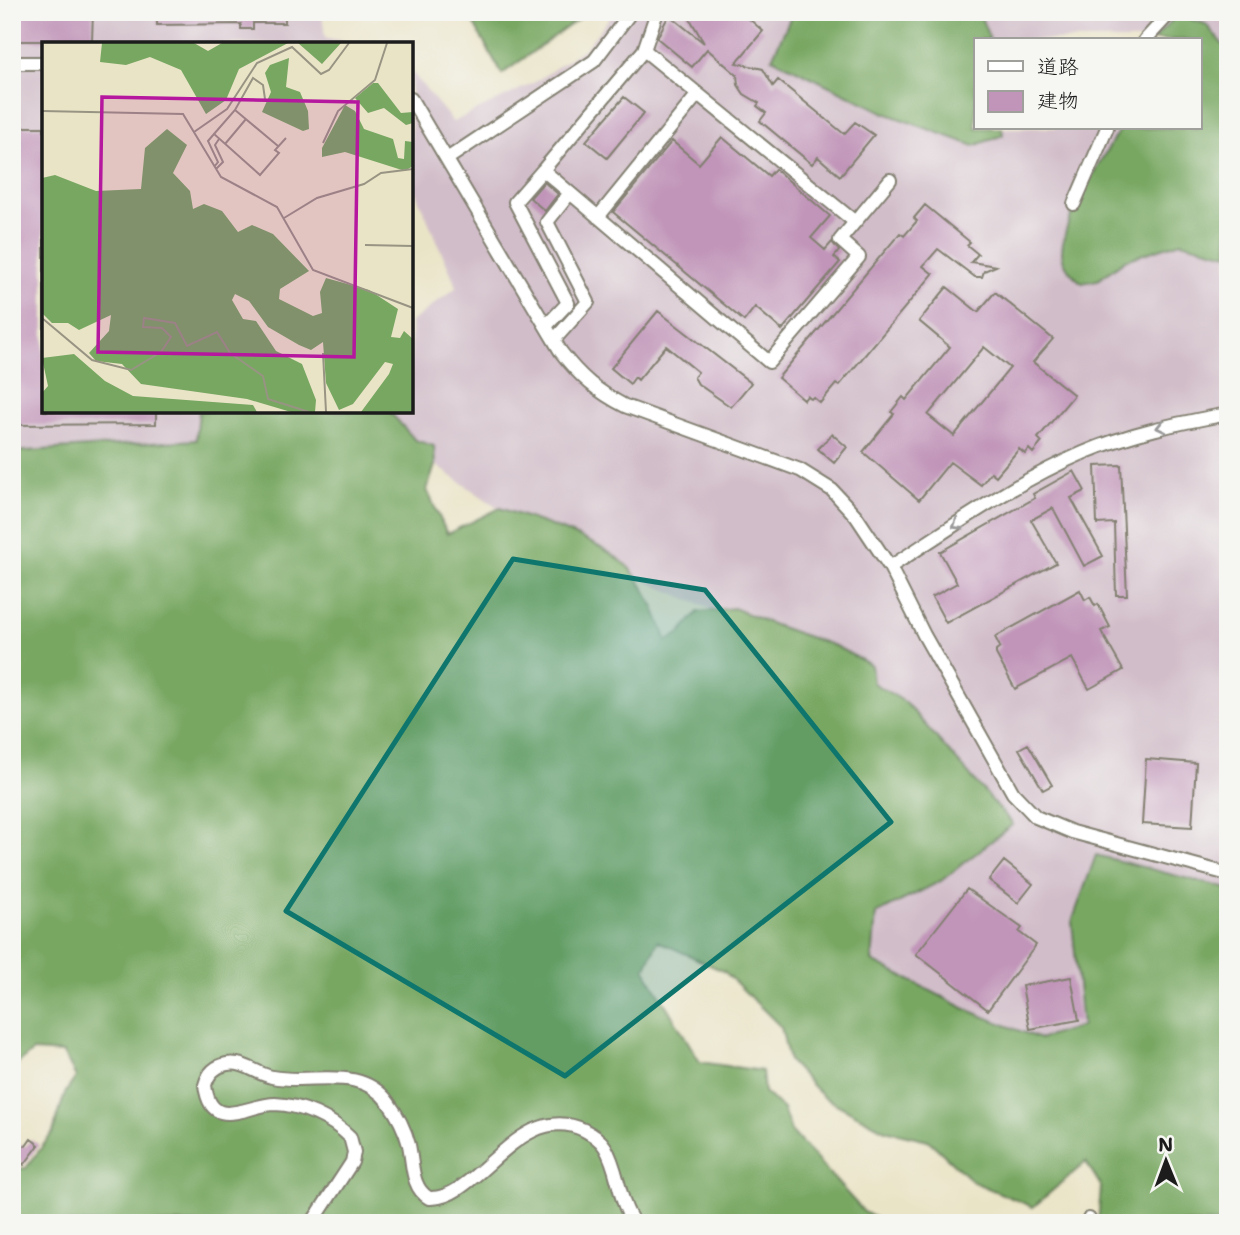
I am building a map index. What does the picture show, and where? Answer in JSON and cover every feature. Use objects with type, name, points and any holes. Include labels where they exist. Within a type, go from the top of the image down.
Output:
[{"type":"street","points":[[447,159],[594,61],[631,12]]},
{"type":"street","points":[[546,326],[568,303],[515,202],[644,50],[657,12]]},
{"type":"street","points":[[1147,38],[1171,12]]},
{"type":"street","points":[[644,50],[855,222]]},
{"type":"street","points":[[12,63],[42,63]]},
{"type":"street","points":[[598,217],[698,94]]},
{"type":"street","points":[[413,102],[554,340],[579,376],[600,393],[625,407],[800,470],[832,490],[856,516],[890,567],[924,635],[1023,807],[1055,826],[1228,874]]},
{"type":"street","points":[[1074,204],[1106,130]]},
{"type":"street","points":[[543,170],[769,362],[859,257],[840,240],[890,180]]},
{"type":"street","points":[[554,340],[588,302],[547,222],[570,194]]},
{"type":"street","points":[[890,567],[1047,470],[1084,452],[1157,428],[1228,414]]},
{"type":"street","points":[[312,1223],[352,1162],[354,1152],[351,1137],[309,1110],[273,1104],[241,1113],[227,1114],[218,1110],[210,1102],[205,1085],[219,1066],[240,1064],[268,1077],[282,1079],[352,1079],[370,1084],[387,1101],[400,1122],[408,1143],[415,1182],[429,1198],[442,1197],[465,1182],[515,1140],[550,1126],[576,1127],[597,1137],[606,1148],[634,1223]]},
{"type":"highlighted area","points":[[513,559],[705,590],[891,822],[565,1076],[286,911]]},
{"type":"shaded area","points":[[12,12],[322,12],[325,38],[351,42],[42,42],[42,413],[203,413],[204,455],[12,465]]},
{"type":"shaded area","points":[[614,12],[1228,12],[1228,902],[1094,1030],[1035,1051],[859,972],[831,661],[538,535],[425,458],[380,413],[413,413],[413,320],[457,287],[413,187],[413,73],[453,122],[535,82],[585,48]]},
{"type":"green space","points":[[467,12],[588,12],[502,74]]},
{"type":"green space","points":[[793,12],[979,12],[989,38],[974,38],[974,130],[1002,130],[1003,135],[974,146],[887,114],[772,58]]},
{"type":"green space","points":[[1177,15],[1206,24],[1228,51],[1228,254],[1181,242],[1125,260],[1098,280],[1082,283],[1071,273],[1064,261],[1064,237],[1076,205],[1119,130],[1202,130],[1202,38],[1155,38]]},
{"type":"green space","points":[[199,413],[391,413],[415,440],[434,446],[435,465],[427,490],[447,534],[500,508],[569,533],[604,549],[618,559],[642,585],[667,641],[680,633],[698,612],[734,608],[835,646],[871,665],[873,683],[905,702],[1013,824],[941,881],[876,914],[872,961],[968,1010],[1040,1039],[1082,1026],[1072,922],[1096,855],[1228,889],[1228,1223],[1098,1223],[1101,1186],[1086,1162],[1033,1207],[973,1182],[928,1140],[885,1130],[823,1097],[789,1061],[781,1027],[725,972],[658,941],[645,970],[700,1062],[762,1071],[764,1092],[783,1109],[791,1131],[864,1212],[885,1223],[12,1223],[12,1169],[26,1168],[53,1132],[65,1093],[76,1077],[63,1053],[33,1051],[12,1068],[12,452],[196,440]]},
{"type":"building","points":[[12,12],[93,12],[92,41],[12,41]]},
{"type":"building","points":[[157,12],[285,12],[285,23],[253,23],[253,29],[241,29],[241,24],[157,25]]},
{"type":"building","points":[[686,12],[753,12],[748,18],[763,31],[736,63],[763,69],[773,86],[778,80],[844,134],[855,122],[874,135],[840,176],[818,157],[812,164],[760,121],[766,113],[757,106],[759,103],[744,94],[738,85],[737,75],[707,49],[692,67],[657,38],[669,15],[704,43]]},
{"type":"building","points":[[624,97],[644,113],[607,158],[586,141]]},
{"type":"building","points":[[12,127],[42,127],[42,413],[156,413],[156,424],[12,425]]},
{"type":"building","points":[[722,137],[769,176],[775,169],[830,216],[811,238],[825,250],[832,242],[839,251],[834,257],[840,262],[782,330],[755,307],[744,321],[613,212],[672,141],[699,164]]},
{"type":"building","points":[[544,182],[558,194],[545,211],[530,198]]},
{"type":"building","points":[[925,205],[970,242],[967,245],[978,254],[971,262],[996,266],[984,271],[982,277],[975,277],[938,249],[923,266],[933,274],[839,386],[836,384],[820,403],[813,397],[811,399],[807,396],[804,400],[778,378],[900,233],[904,236],[917,221],[914,218]]},
{"type":"building","points":[[947,287],[978,312],[995,292],[1053,339],[1033,362],[1074,395],[1038,438],[1042,442],[1033,453],[1029,449],[1025,454],[1019,449],[996,476],[991,472],[981,485],[950,462],[919,500],[863,452],[894,414],[891,412],[903,397],[906,400],[950,347],[919,321]],"holes":[[[984,347],[1010,368],[954,436],[928,415]]]},
{"type":"building","points":[[658,311],[751,383],[731,407],[698,384],[694,377],[698,372],[666,346],[638,380],[635,377],[630,384],[611,368]]},
{"type":"building","points":[[832,434],[847,447],[834,463],[818,449]]},
{"type":"building","points":[[1121,465],[1127,595],[1116,595],[1114,523],[1097,524],[1095,466]]},
{"type":"building","points":[[1074,471],[1085,491],[1071,498],[1103,556],[1084,566],[1053,508],[1031,520],[1056,563],[946,623],[932,597],[957,583],[940,552],[1035,498],[1033,494]]},
{"type":"building","points":[[1080,590],[1085,600],[1090,597],[1095,606],[1098,604],[1110,627],[1101,631],[1123,670],[1089,689],[1072,658],[1015,689],[996,654],[1000,647],[995,637]]},
{"type":"building","points":[[1028,744],[1052,785],[1043,790],[1019,749]]},
{"type":"building","points":[[1146,759],[1196,763],[1192,827],[1142,824]]},
{"type":"building","points":[[1004,861],[1033,884],[1018,903],[989,880]]},
{"type":"building","points":[[967,889],[1022,928],[1019,932],[1036,945],[988,1010],[916,954]]},
{"type":"building","points":[[1071,977],[1079,1020],[1030,1029],[1022,986]]},
{"type":"building","points":[[31,1139],[39,1145],[24,1165],[13,1154],[20,1145],[26,1146]]}]
